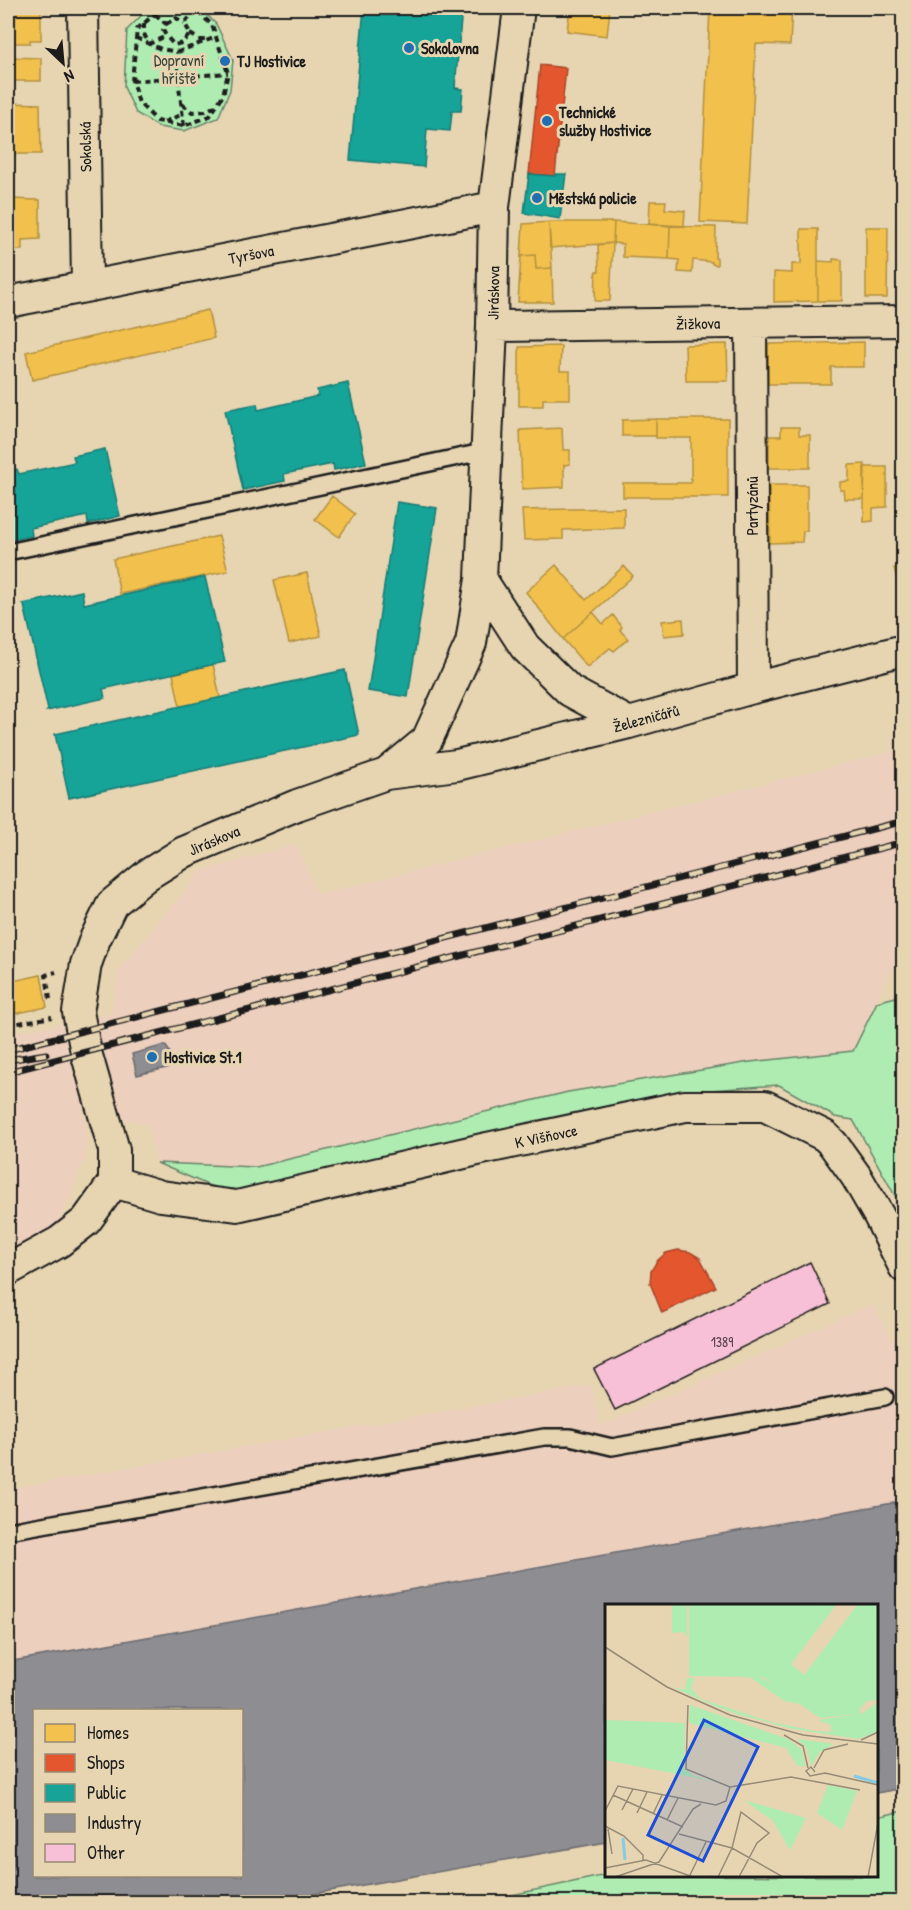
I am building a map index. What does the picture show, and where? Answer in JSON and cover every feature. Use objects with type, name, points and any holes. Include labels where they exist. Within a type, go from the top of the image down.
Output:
[{"type":"street","name":"Sokolská","points":[[83,8],[87,286]]},
{"type":"street","name":"Jiráskova","points":[[114,1182],[114,1150],[79,1023],[79,1001],[86,964],[112,904],[147,875],[184,852],[297,806],[386,774],[427,740],[471,643],[482,579],[492,326],[494,207],[519,8]]},
{"type":"street","name":"Tyršova","points":[[8,302],[494,207]]},
{"type":"street","name":"Žižkova","points":[[492,326],[903,321]]},
{"type":"street","name":"Partyzánů","points":[[751,323],[753,688]]},
{"type":"street","points":[[482,579],[525,646],[570,691],[629,723]]},
{"type":"street","name":"Železničářů","points":[[386,774],[457,765],[629,723],[753,688],[903,650]]},
{"type":"street","name":"K Višňovce","points":[[114,1182],[162,1196],[237,1206],[482,1149],[685,1106],[765,1106],[825,1136],[833,1144],[856,1176],[879,1216],[903,1267]]},
{"type":"street","points":[[8,1270],[59,1242],[86,1221],[114,1182]]},
{"type":"lane","points":[[8,552],[487,451]]},
{"type":"lane","points":[[8,1532],[544,1437],[570,1437],[612,1447],[885,1397]]},
{"type":"path","points":[[167,8],[154,14],[137,29],[132,81],[139,103],[157,121],[184,126],[210,116],[223,95],[228,73],[212,25],[200,14],[186,8]]},
{"type":"path","points":[[185,23],[194,12]]},
{"type":"path","points":[[154,14],[166,24]]},
{"type":"path","points":[[190,34],[182,43],[174,45],[163,30],[166,24],[176,18],[185,23],[190,34],[200,40],[207,40]]},
{"type":"path","points":[[144,22],[144,34],[149,44]]},
{"type":"path","points":[[149,44],[166,36]]},
{"type":"path","points":[[136,38],[161,49],[177,52],[216,37]]},
{"type":"path","points":[[177,52],[184,126]]},
{"type":"path","points":[[132,81],[228,73]]},
{"type":"path","points":[[182,103],[192,112],[206,111],[216,106]]},
{"type":"path","points":[[163,122],[183,114]]},
{"type":"path","points":[[8,1025],[53,1017],[46,975],[86,964]]},
{"type":"shaded area","points":[[903,749],[903,945],[853,1051],[750,1062],[578,1089],[256,1167],[157,1163],[148,1125],[82,1106],[85,1117],[86,1155],[54,1235],[8,1258],[8,1104],[50,1093],[8,1102],[8,1034],[111,1014],[118,971],[201,871],[296,844],[317,895]]},
{"type":"shaded area","points":[[873,1304],[903,1360],[903,1788],[878,1793],[878,1604],[605,1604],[605,1842],[268,1902],[8,1902],[8,1489],[591,1385],[600,1426]]},
{"type":"green space","name":"Dopravní hřiště","points":[[157,8],[200,8],[216,24],[233,60],[230,90],[218,118],[184,131],[159,127],[136,113],[124,87],[127,30],[144,13]]},
{"type":"green space","points":[[903,995],[903,1210],[853,1120],[835,1117],[779,1085],[683,1092],[233,1196],[157,1163],[256,1167],[568,1092],[750,1062],[853,1051],[877,1002]]},
{"type":"green space","points":[[903,1811],[903,1902],[479,1902],[605,1875],[878,1877],[878,1817]]},
{"type":"building: Homes","points":[[8,8],[41,8],[41,40],[30,40],[30,43],[8,43]]},
{"type":"building: Homes","points":[[570,8],[610,8],[607,36],[567,31]]},
{"type":"building: Homes","points":[[710,8],[792,8],[790,45],[756,44],[747,224],[700,222]]},
{"type":"building: Homes","points":[[8,57],[41,58],[41,81],[8,81]]},
{"type":"building: Homes","points":[[8,103],[40,104],[41,154],[8,154]]},
{"type":"building: Homes","points":[[8,199],[40,200],[40,239],[22,240],[22,250],[8,250]]},
{"type":"building: Homes","points":[[650,201],[666,201],[665,209],[685,211],[684,226],[649,224]]},
{"type":"building: Homes","points":[[549,222],[614,222],[613,243],[550,248]]},
{"type":"building: Homes","points":[[549,222],[552,268],[536,269],[535,255],[521,256],[523,224]]},
{"type":"building: Homes","points":[[614,222],[670,226],[669,259],[623,257],[623,244],[613,243]]},
{"type":"building: Homes","points":[[670,226],[716,227],[715,258],[717,258],[717,265],[712,262],[693,260],[692,273],[678,272],[679,260],[669,259]]},
{"type":"building: Homes","points":[[866,227],[888,227],[887,298],[866,298]]},
{"type":"building: Homes","points":[[801,229],[818,229],[818,301],[774,302],[774,272],[792,273],[792,264],[801,264]]},
{"type":"building: Homes","points":[[613,243],[610,301],[595,301],[596,271],[599,271],[598,245]]},
{"type":"building: Homes","points":[[535,255],[536,269],[552,268],[553,302],[518,302],[521,256]]},
{"type":"building: Homes","points":[[833,259],[842,260],[842,301],[818,301],[818,261],[833,262]]},
{"type":"building: Homes","points":[[208,310],[214,338],[32,380],[26,352]]},
{"type":"building: Homes","points":[[864,342],[864,367],[831,367],[831,384],[768,384],[768,344]]},
{"type":"building: Homes","points":[[727,344],[728,381],[686,381],[685,345]]},
{"type":"building: Homes","points":[[561,346],[560,371],[570,371],[570,399],[543,399],[543,406],[519,406],[519,347]]},
{"type":"building: Homes","points":[[656,419],[728,419],[728,497],[623,497],[623,483],[691,483],[691,438],[656,438]]},
{"type":"building: Homes","points":[[656,419],[656,436],[622,436],[622,420]]},
{"type":"building: Homes","points":[[781,427],[799,427],[799,435],[810,435],[810,468],[769,468],[769,436],[781,436]]},
{"type":"building: Homes","points":[[562,428],[563,450],[570,450],[570,464],[564,465],[564,487],[522,489],[520,430]]},
{"type":"building: Homes","points":[[865,464],[864,499],[845,499],[844,490],[840,490],[840,482],[849,481],[849,465]]},
{"type":"building: Homes","points":[[864,467],[887,467],[887,507],[873,508],[873,521],[864,522]]},
{"type":"building: Homes","points":[[769,485],[807,485],[807,531],[803,531],[802,542],[770,543]]},
{"type":"building: Homes","points":[[332,496],[355,514],[339,537],[315,519]]},
{"type":"building: Homes","points":[[624,508],[624,528],[563,530],[563,539],[524,540],[522,510]]},
{"type":"building: Homes","points":[[219,536],[228,571],[120,594],[113,559]]},
{"type":"building: Homes","points":[[556,565],[586,600],[624,566],[633,576],[563,639],[526,592]]},
{"type":"building: Homes","points":[[904,566],[904,604],[894,568]]},
{"type":"building: Homes","points":[[307,573],[321,636],[289,643],[274,580]]},
{"type":"building: Homes","points":[[593,612],[603,624],[613,615],[622,627],[620,630],[628,639],[614,651],[610,648],[587,667],[563,639]]},
{"type":"building: Homes","points":[[683,619],[684,634],[664,636],[662,621]]},
{"type":"building: Homes","points":[[213,664],[220,698],[180,707],[173,674]]},
{"type":"building: Homes","points":[[41,975],[47,1007],[8,1015],[8,982]]},
{"type":"building: Shops","name":"Technické služby Hostivice","points":[[540,65],[566,68],[555,176],[529,174]]},
{"type":"building: Shops","points":[[678,1250],[690,1252],[700,1258],[716,1287],[662,1313],[650,1283],[651,1271],[666,1253]]},
{"type":"building: Public","name":"Sokolovna","points":[[364,8],[462,8],[455,88],[463,89],[461,111],[452,111],[450,131],[427,129],[424,167],[350,160]]},
{"type":"building: Public","points":[[529,174],[555,176],[555,174],[566,174],[560,219],[524,213]]},
{"type":"building: Public","points":[[348,383],[366,463],[334,470],[333,464],[284,474],[285,481],[243,490],[225,410],[257,404],[258,410],[318,396],[317,390]]},
{"type":"building: Public","points":[[105,449],[120,516],[88,524],[87,516],[31,528],[32,536],[8,541],[8,471],[17,469],[19,474],[75,462],[73,456]]},
{"type":"building: Public","points":[[397,502],[437,508],[408,697],[368,691]]},
{"type":"building: Public","points":[[205,577],[225,662],[103,689],[105,698],[47,711],[23,604],[82,591],[84,604]]},
{"type":"building: Public","points":[[345,670],[359,735],[69,798],[55,734]]},
{"type":"building: Industry","name":"Hostivice St.1","points":[[165,1045],[170,1052],[172,1061],[170,1067],[137,1075],[132,1054]]},
{"type":"building: Industry","points":[[904,1501],[904,1788],[878,1793],[878,1604],[605,1604],[605,1842],[268,1902],[8,1902],[8,1662]]},
{"type":"building: Other","points":[[810,1262],[830,1304],[615,1410],[594,1369]]},
{"type":"railway","points":[[8,1050],[904,821]]},
{"type":"railway","points":[[8,1072],[904,842]]},
{"type":"railway","points":[[8,1060],[46,1054]]},
{"type":"place","name":"Sokolovna","points":[[409,48]]},
{"type":"place","name":"TJ Hostivice","points":[[225,61]]},
{"type":"place","name":"Technické služby Hostivice","points":[[547,121]]},
{"type":"place","name":"Městská policie","points":[[537,198]]},
{"type":"place","name":"Hostivice St.1","points":[[152,1057]]}]
